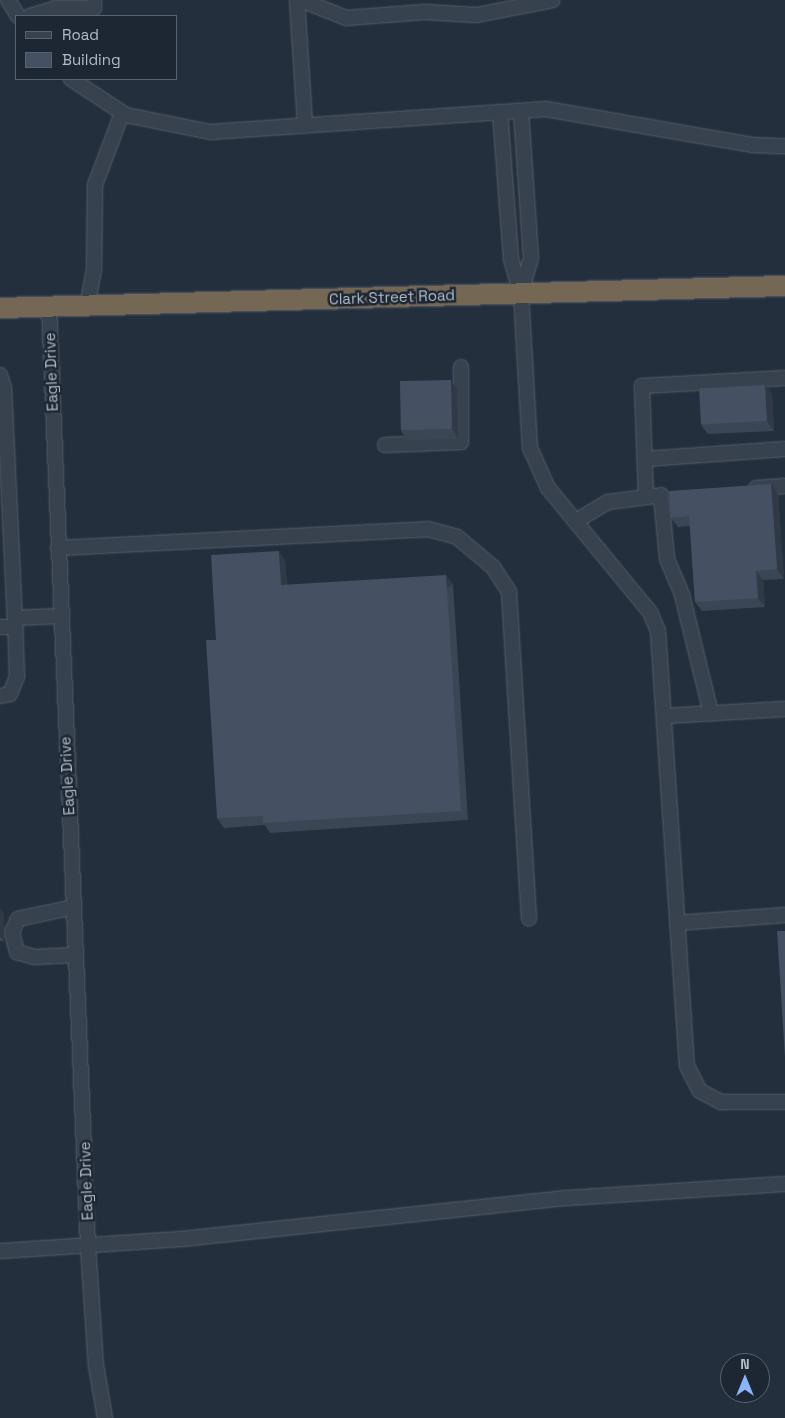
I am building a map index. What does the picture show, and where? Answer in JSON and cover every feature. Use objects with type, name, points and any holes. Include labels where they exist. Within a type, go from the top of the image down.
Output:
[{"type":"highway","name":"Clark Street Road","points":[[0,308],[785,286]]},
{"type":"street","points":[[8,0],[17,15]]},
{"type":"street","points":[[33,15],[56,8],[94,8],[94,0]]},
{"type":"street","points":[[297,0],[305,126]]},
{"type":"street","points":[[301,0],[346,18],[425,12],[477,15],[553,0]]},
{"type":"street","points":[[72,80],[122,113],[160,125],[210,132],[500,112],[574,111],[752,145],[785,146]]},
{"type":"street","points":[[521,111],[530,258],[521,293]]},
{"type":"street","points":[[500,112],[511,259],[521,293],[530,448],[544,481],[650,612],[662,651],[687,1066],[700,1091],[721,1102],[785,1102]]},
{"type":"street","points":[[87,306],[94,271],[96,185],[122,113]]},
{"type":"street","name":"Eagle Drive","points":[[49,307],[58,548],[58,616],[74,907],[88,1246],[104,1418]]},
{"type":"street","points":[[385,445],[461,442],[461,367]]},
{"type":"street","points":[[0,375],[17,677],[10,694],[0,696]]},
{"type":"street","points":[[646,496],[642,386],[785,378]]},
{"type":"street","points":[[645,459],[785,449]]},
{"type":"street","points":[[737,489],[785,486]]},
{"type":"street","points":[[576,522],[608,502],[646,496],[680,494]]},
{"type":"street","points":[[661,495],[667,559],[682,595],[711,714]]},
{"type":"street","points":[[58,548],[428,529],[457,537],[493,568],[509,592],[529,918]]},
{"type":"street","points":[[0,627],[15,622],[58,616]]},
{"type":"street","points":[[666,716],[785,709]]},
{"type":"street","points":[[74,907],[18,920],[12,932],[17,952],[34,957],[76,955]]},
{"type":"street","points":[[677,923],[785,916]]},
{"type":"street","points":[[0,1252],[88,1246],[434,1210],[785,1184]]},
{"type":"building","points":[[451,380],[452,429],[401,430],[400,381]]},
{"type":"building","points":[[765,385],[767,421],[701,424],[699,388]]},
{"type":"building","points":[[771,484],[777,569],[756,571],[758,598],[695,602],[689,516],[671,518],[669,491]]},
{"type":"building","points":[[279,551],[281,585],[446,575],[461,811],[263,823],[263,816],[217,818],[206,640],[216,640],[211,555]]},
{"type":"building","points":[[777,931],[785,931],[785,1057]]}]
